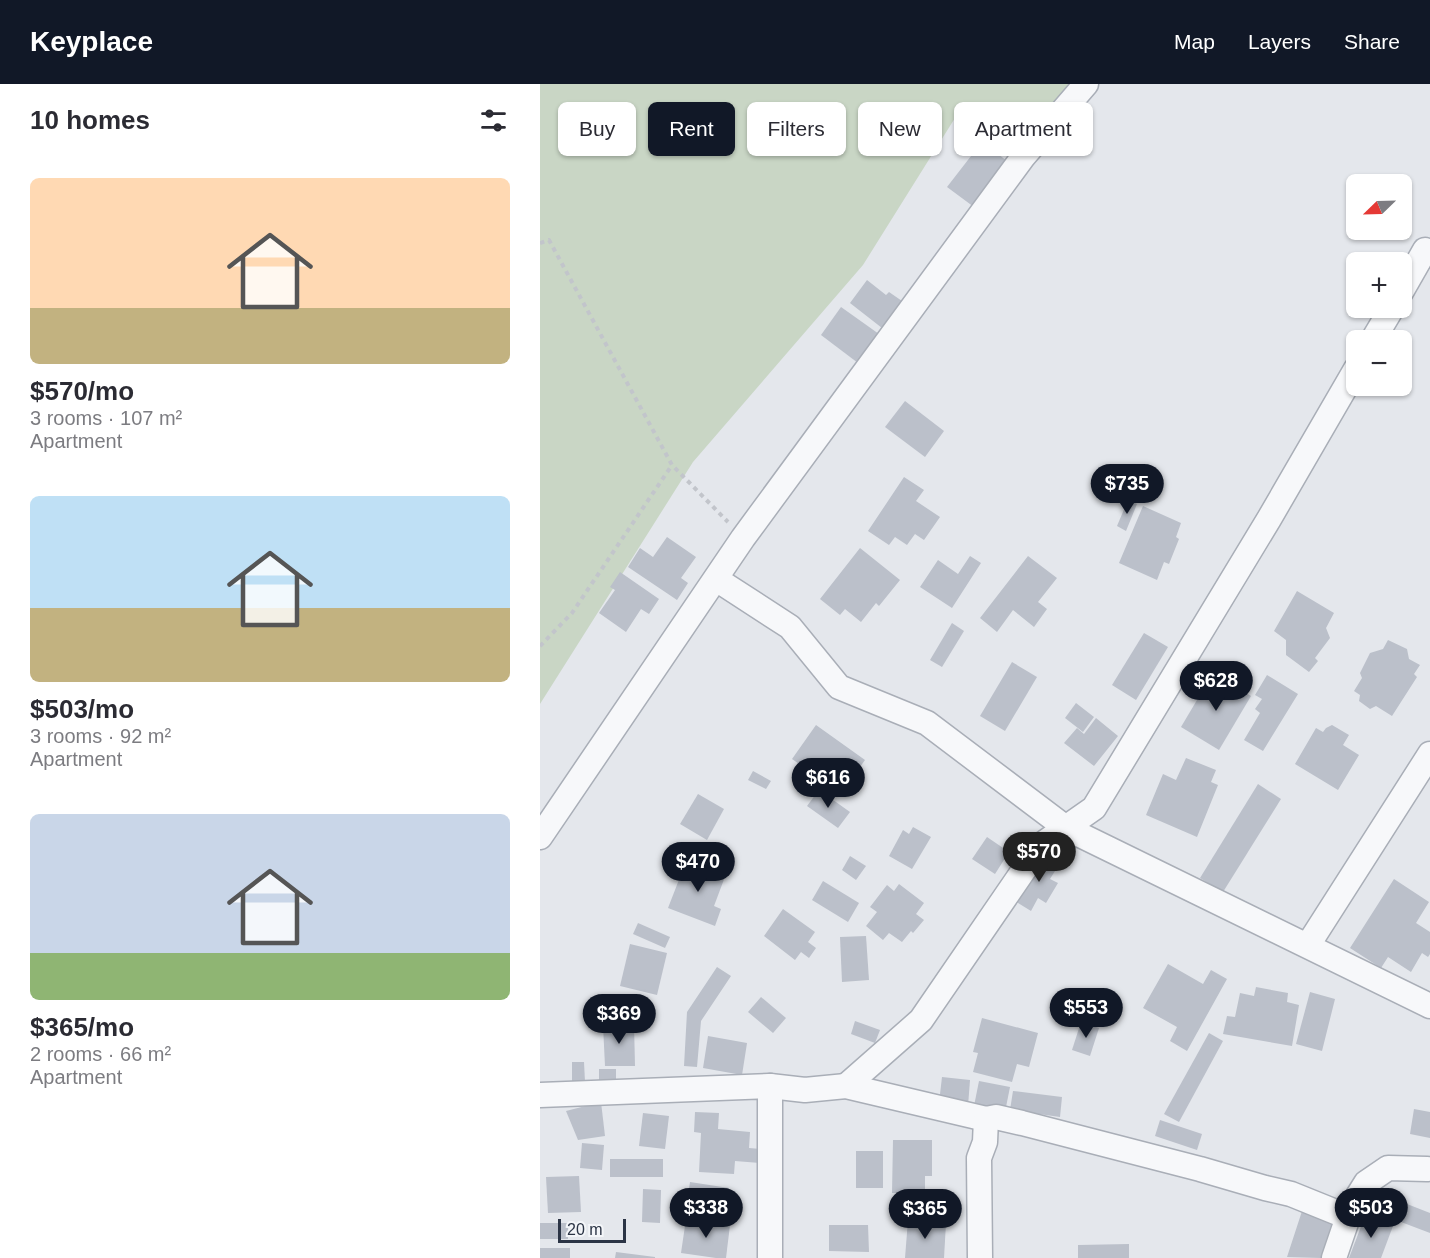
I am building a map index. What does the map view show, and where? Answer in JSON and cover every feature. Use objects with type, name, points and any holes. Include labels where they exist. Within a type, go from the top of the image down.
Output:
[{"type":"street","points":[[540,837],[743,538],[1023,157],[1086,84]]},
{"type":"street","points":[[1412,273],[1425,250]]},
{"type":"street","points":[[846,1086],[921,1020],[1041,845],[1094,808],[1269,519],[1346,386]]},
{"type":"street","points":[[716,579],[790,627],[840,687],[927,723],[1066,828],[1430,1006]]},
{"type":"street","points":[[1308,945],[1430,754]]},
{"type":"street","points":[[770,1086],[770,1258]]},
{"type":"street","points":[[540,1095],[770,1086],[805,1090],[846,1086],[986,1119],[996,1118],[1022,1123],[1200,1169],[1291,1194],[1347,1218]]},
{"type":"street","points":[[980,1258],[979,1158],[986,1142],[986,1119]]},
{"type":"street","points":[[1334,1258],[1347,1218],[1366,1184],[1388,1168],[1427,1169]]},
{"type":"path","points":[[540,243],[549,240],[672,465],[743,538]]},
{"type":"path","points":[[540,646],[572,613],[672,465]]},
{"type":"green space","points":[[540,84],[1094,84],[1079,102],[954,102],[954,120],[942,139],[942,102],[858,102],[858,156],[931,156],[863,265],[693,462],[540,704]]},
{"type":"building","points":[[971,156],[1001,156],[1008,162],[974,207],[947,187]]},
{"type":"building","points":[[867,280],[886,295],[889,292],[902,301],[882,328],[850,303]]},
{"type":"building","points":[[841,307],[879,334],[858,363],[821,335]]},
{"type":"building","points":[[905,401],[944,431],[925,457],[885,427]]},
{"type":"building","points":[[904,477],[924,490],[916,501],[940,517],[924,540],[915,534],[907,545],[895,537],[889,545],[868,531]]},
{"type":"building","points":[[1128,500],[1137,504],[1126,531],[1117,526]]},
{"type":"building","points":[[1143,506],[1181,523],[1176,537],[1179,539],[1169,564],[1164,562],[1157,580],[1119,563]]},
{"type":"building","points":[[667,537],[696,557],[681,578],[688,583],[677,600],[628,567],[640,548],[653,557]]},
{"type":"building","points":[[860,548],[900,580],[879,606],[876,603],[861,622],[845,609],[840,615],[820,599]]},
{"type":"building","points":[[970,556],[981,563],[952,608],[920,587],[938,560],[958,574]]},
{"type":"building","points":[[1028,556],[1057,578],[1038,602],[1047,609],[1034,627],[1013,610],[997,632],[980,618]]},
{"type":"building","points":[[620,572],[659,599],[649,614],[641,609],[626,632],[599,613],[615,590],[610,587]]},
{"type":"building","points":[[1297,591],[1334,613],[1326,628],[1330,638],[1315,658],[1318,661],[1309,672],[1286,655],[1286,640],[1274,631]]},
{"type":"building","points":[[952,623],[964,631],[942,667],[930,660]]},
{"type":"building","points":[[1144,633],[1168,647],[1136,700],[1112,685]]},
{"type":"building","points":[[1388,640],[1407,649],[1409,659],[1420,665],[1414,674],[1417,677],[1392,716],[1376,706],[1370,709],[1359,701],[1360,695],[1354,691],[1362,678],[1360,673],[1370,653],[1383,649]]},
{"type":"building","points":[[1012,662],[1037,677],[1005,731],[980,716]]},
{"type":"building","points":[[1213,673],[1251,696],[1219,750],[1181,727]]},
{"type":"building","points":[[1267,675],[1298,694],[1263,751],[1244,740],[1260,713],[1255,709],[1262,699],[1255,695]]},
{"type":"building","points":[[1076,703],[1094,717],[1083,732],[1065,718]]},
{"type":"building","points":[[1096,718],[1118,736],[1094,766],[1064,743],[1077,728],[1084,734]]},
{"type":"building","points":[[816,725],[865,760],[842,792],[822,777],[815,787],[800,775],[805,768],[792,759]]},
{"type":"building","points":[[1332,725],[1349,735],[1343,745],[1359,755],[1338,790],[1295,764],[1316,728],[1323,732]]},
{"type":"building","points":[[1186,758],[1216,770],[1211,782],[1218,785],[1197,837],[1146,815],[1163,774],[1176,780]]},
{"type":"building","points":[[753,771],[771,781],[766,789],[748,780]]},
{"type":"building","points":[[1258,784],[1281,799],[1223,892],[1200,878]]},
{"type":"building","points":[[819,790],[850,812],[838,828],[807,806]]},
{"type":"building","points":[[698,794],[724,809],[707,840],[680,824]]},
{"type":"building","points":[[913,827],[931,837],[912,869],[889,856],[903,830],[909,834]]},
{"type":"building","points":[[987,837],[1009,852],[995,874],[972,859]]},
{"type":"building","points":[[1044,853],[1060,863],[1050,879],[1058,883],[1046,903],[1038,898],[1031,911],[1015,901]]},
{"type":"building","points":[[850,856],[866,866],[856,880],[842,870]]},
{"type":"building","points":[[687,859],[726,874],[714,906],[721,909],[715,926],[668,908]]},
{"type":"building","points":[[1394,879],[1429,902],[1416,923],[1430,932],[1430,954],[1428,957],[1422,953],[1411,972],[1388,957],[1381,968],[1350,948]]},
{"type":"building","points":[[823,881],[859,903],[848,922],[812,900]]},
{"type":"building","points":[[899,884],[924,903],[916,914],[924,920],[902,942],[889,933],[883,940],[866,926],[877,912],[870,907],[887,885],[894,891]]},
{"type":"building","points":[[783,909],[815,932],[808,942],[816,948],[809,958],[801,952],[795,960],[764,936]]},
{"type":"building","points":[[638,923],[670,937],[665,948],[633,934]]},
{"type":"building","points":[[866,936],[869,980],[842,982],[840,937]]},
{"type":"building","points":[[630,944],[667,953],[657,995],[620,986]]},
{"type":"building","points":[[1168,964],[1203,984],[1211,970],[1227,979],[1187,1051],[1170,1041],[1177,1027],[1143,1008]]},
{"type":"building","points":[[717,967],[731,976],[701,1021],[697,1067],[684,1066],[687,1012]]},
{"type":"building","points":[[1256,987],[1288,993],[1287,1002],[1299,1005],[1292,1046],[1223,1034],[1227,1016],[1235,1017],[1240,993],[1254,996]]},
{"type":"building","points":[[1310,992],[1335,999],[1322,1051],[1296,1044]]},
{"type":"building","points":[[761,997],[786,1018],[773,1033],[748,1012]]},
{"type":"building","points":[[982,1018],[1038,1033],[1029,1067],[1017,1064],[1012,1082],[973,1072],[978,1053],[973,1052]]},
{"type":"building","points":[[855,1021],[880,1030],[875,1043],[851,1034]]},
{"type":"building","points":[[1081,1022],[1099,1028],[1090,1056],[1072,1050]]},
{"type":"building","points":[[634,1024],[635,1066],[605,1066],[603,1025]]},
{"type":"building","points":[[1209,1033],[1223,1041],[1179,1122],[1164,1114]]},
{"type":"building","points":[[708,1036],[747,1043],[742,1075],[703,1068]]},
{"type":"building","points":[[572,1062],[584,1062],[585,1082],[572,1083]]},
{"type":"building","points":[[599,1069],[616,1069],[616,1083],[599,1083]]},
{"type":"building","points":[[942,1077],[970,1080],[968,1106],[939,1103]]},
{"type":"building","points":[[979,1081],[1010,1087],[1005,1112],[974,1106]]},
{"type":"building","points":[[1013,1091],[1062,1097],[1060,1117],[1010,1110]]},
{"type":"building","points":[[601,1102],[605,1136],[578,1140],[566,1111]]},
{"type":"building","points":[[1414,1109],[1430,1112],[1430,1138],[1410,1134]]},
{"type":"building","points":[[695,1112],[719,1113],[718,1129],[750,1132],[749,1148],[761,1149],[760,1163],[735,1161],[734,1174],[699,1172],[701,1133],[694,1132]]},
{"type":"building","points":[[643,1113],[669,1116],[665,1149],[639,1146]]},
{"type":"building","points":[[1160,1120],[1202,1134],[1197,1150],[1155,1136]]},
{"type":"building","points":[[893,1140],[932,1140],[932,1176],[925,1176],[925,1194],[892,1193]]},
{"type":"building","points":[[582,1143],[604,1145],[602,1170],[580,1168]]},
{"type":"building","points":[[856,1151],[883,1151],[883,1188],[856,1188]]},
{"type":"building","points":[[610,1159],[663,1159],[663,1177],[610,1177]]},
{"type":"building","points":[[579,1176],[581,1212],[548,1213],[546,1177]]},
{"type":"building","points":[[690,1182],[729,1188],[726,1213],[686,1208]]},
{"type":"building","points":[[643,1189],[661,1190],[660,1223],[642,1222]]},
{"type":"building","points":[[1407,1204],[1430,1213],[1430,1233],[1401,1222]]},
{"type":"building","points":[[1303,1208],[1341,1221],[1335,1240],[1327,1238],[1321,1258],[1287,1257]]},
{"type":"building","points":[[1365,1216],[1393,1226],[1381,1258],[1349,1258]]},
{"type":"building","points":[[686,1219],[730,1225],[726,1258],[681,1253]]},
{"type":"building","points":[[908,1220],[946,1223],[944,1258],[905,1258]]},
{"type":"building","points":[[540,1223],[568,1223],[568,1239],[540,1239]]},
{"type":"building","points":[[829,1225],[868,1225],[869,1252],[829,1251]]},
{"type":"building","points":[[1129,1244],[1129,1258],[1078,1258],[1078,1245]]},
{"type":"building","points":[[540,1248],[570,1248],[570,1258],[540,1258]]},
{"type":"building","points":[[616,1252],[655,1257],[655,1258],[615,1258]]}]
